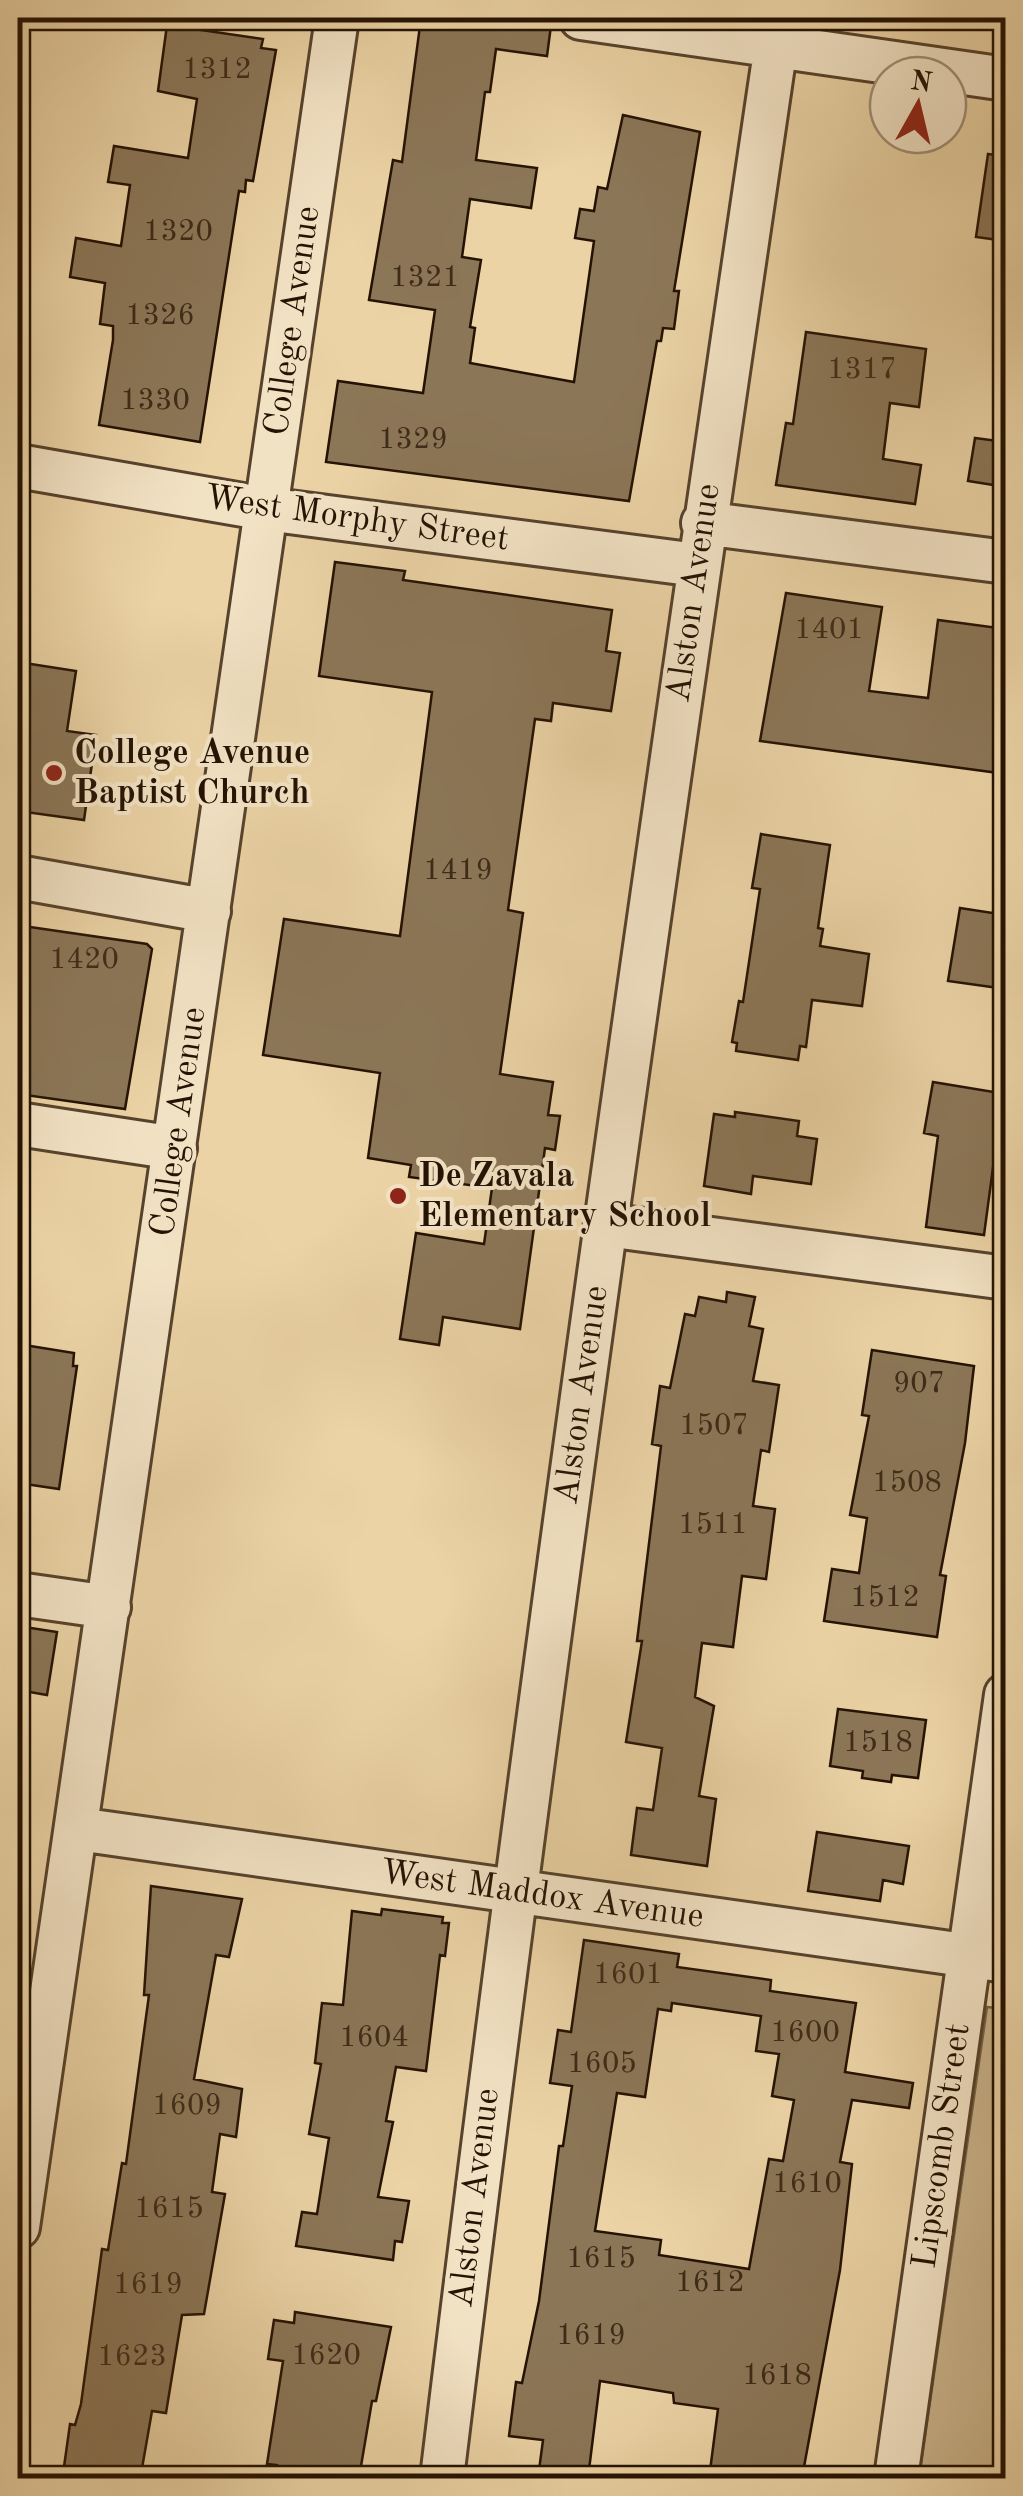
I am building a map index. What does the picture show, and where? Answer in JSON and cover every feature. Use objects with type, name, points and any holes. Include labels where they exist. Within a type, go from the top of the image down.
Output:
[{"type":"street","name":"College Avenue","points":[[18,2227],[338,18]]},
{"type":"street","points":[[581,18],[778,32],[1006,79]]},
{"type":"street","name":"Alston Avenue","points":[[442,2478],[512,1890],[703,522],[778,32]]},
{"type":"street","name":"West Morphy Street","points":[[18,466],[266,508],[697,565]]},
{"type":"street","points":[[703,522],[1006,562]]},
{"type":"street","points":[[18,877],[209,910]]},
{"type":"street","points":[[18,1124],[175,1148]]},
{"type":"street","points":[[606,1224],[1006,1278]]},
{"type":"street","points":[[18,1594],[109,1607]]},
{"type":"street","name":"Lipscomb Street","points":[[896,2478],[987,1958],[1006,1695]]},
{"type":"street","name":"West Maddox Avenue","points":[[78,1829],[987,1958]]},
{"type":"shaded area","points":[[987,2007],[1006,2009],[1005,2478],[919,2478]]},
{"type":"building","points":[[421,18],[552,18],[547,56],[496,49],[490,92],[485,92],[476,160],[537,168],[531,208],[470,199],[462,257],[481,260],[470,327],[475,328],[470,363],[574,382],[594,241],[575,238],[580,209],[594,211],[598,187],[607,189],[623,115],[700,132],[674,291],[679,291],[674,329],[663,328],[661,341],[657,341],[629,501],[326,462],[338,381],[423,393],[435,310],[369,300],[393,160],[402,162]]},
{"type":"building","points":[[167,25],[263,39],[261,48],[276,50],[253,181],[246,180],[245,192],[239,191],[200,442],[99,425],[113,340],[113,326],[100,324],[105,283],[70,277],[76,238],[121,246],[130,185],[108,182],[114,146],[188,158],[197,99],[158,91]]},
{"type":"building","points":[[988,154],[1006,156],[1006,241],[976,237]]},
{"type":"building","points":[[806,332],[926,349],[919,407],[890,403],[883,459],[921,465],[915,504],[776,485],[786,423],[793,424]]},
{"type":"building","points":[[975,438],[1006,442],[1006,487],[968,481]]},
{"type":"building","points":[[335,562],[405,571],[403,580],[612,610],[606,651],[620,653],[611,711],[553,703],[551,721],[535,719],[508,910],[523,913],[500,1074],[553,1082],[548,1115],[560,1116],[555,1150],[545,1148],[520,1329],[443,1317],[439,1345],[400,1339],[416,1233],[484,1244],[492,1188],[409,1177],[411,1165],[368,1158],[380,1073],[263,1055],[284,919],[400,936],[432,692],[319,676]]},
{"type":"building","points":[[786,593],[882,607],[869,691],[928,698],[938,620],[1006,629],[1006,774],[760,741]]},
{"type":"building","name":"College Avenue Baptist Church","points":[[18,662],[76,671],[67,731],[96,735],[84,820],[18,811]]},
{"type":"building","points":[[761,834],[830,845],[818,928],[823,929],[820,946],[869,954],[862,1006],[812,1000],[806,1047],[800,1046],[798,1060],[736,1051],[737,1043],[732,1042],[739,1001],[743,1002],[760,889],[752,888]]},
{"type":"building","points":[[960,908],[1006,915],[1006,989],[948,981]]},
{"type":"building","points":[[30,927],[147,944],[152,949],[125,1109],[18,1094],[18,1014],[23,972],[18,971],[18,938],[28,940]]},
{"type":"building","points":[[933,1082],[1006,1094],[1006,1141],[996,1145],[984,1235],[926,1227],[938,1136],[924,1133]]},
{"type":"building","points":[[735,1112],[799,1121],[797,1136],[817,1139],[811,1184],[753,1176],[751,1194],[704,1186],[714,1114],[735,1117]]},
{"type":"building","points":[[727,1292],[755,1297],[749,1326],[763,1329],[753,1381],[779,1385],[769,1452],[761,1450],[753,1506],[775,1509],[766,1579],[742,1576],[733,1647],[702,1643],[695,1697],[714,1706],[699,1796],[716,1799],[707,1866],[631,1855],[637,1808],[653,1810],[662,1748],[626,1742],[642,1641],[637,1641],[661,1446],[652,1444],[660,1386],[670,1388],[685,1314],[695,1316],[699,1297],[726,1302]]},
{"type":"building","points":[[18,1344],[74,1353],[73,1366],[77,1366],[59,1489],[18,1483]]},
{"type":"building","points":[[872,1350],[974,1366],[965,1443],[940,1575],[946,1576],[937,1637],[824,1621],[832,1569],[859,1573],[867,1518],[850,1515],[869,1416],[862,1415]]},
{"type":"building","points":[[18,1626],[57,1632],[47,1695],[18,1690]]},
{"type":"building","points":[[838,1709],[926,1720],[918,1778],[892,1775],[891,1782],[862,1778],[863,1771],[830,1766]]},
{"type":"building","points":[[817,1832],[909,1846],[903,1884],[883,1880],[880,1901],[808,1891]]},
{"type":"building","points":[[151,1886],[242,1899],[229,1957],[216,1955],[194,2079],[242,2089],[236,2137],[220,2134],[212,2192],[225,2194],[204,2314],[182,2315],[166,2413],[152,2411],[141,2474],[102,2467],[98,2478],[63,2474],[70,2424],[75,2425],[81,2404],[102,2249],[108,2250],[122,2163],[126,2164],[149,1995],[144,1995]]},
{"type":"building","points":[[382,1909],[443,1917],[442,1923],[449,1923],[445,1956],[440,1955],[426,2071],[396,2067],[386,2121],[393,2122],[378,2197],[409,2201],[402,2242],[395,2241],[393,2260],[296,2246],[302,2212],[317,2214],[329,2138],[309,2134],[321,2064],[315,2063],[322,2003],[343,2005],[352,1911],[381,1915]]},
{"type":"building","points":[[584,1940],[679,1954],[677,1967],[771,1980],[770,1991],[856,2003],[845,2072],[913,2083],[909,2108],[852,2100],[840,2162],[852,2164],[840,2270],[802,2478],[746,2478],[710,2471],[718,2409],[674,2403],[673,2393],[600,2381],[588,2478],[538,2478],[543,2440],[509,2436],[516,2382],[522,2383],[539,2301],[559,2146],[563,2146],[572,2086],[550,2083],[558,2030],[571,2032]],"holes":[[[672,2003],[761,2016],[756,2051],[779,2054],[772,2096],[794,2100],[783,2161],[769,2159],[749,2269],[659,2255],[661,2240],[595,2231],[617,2093],[645,2097],[658,2009],[671,2011]]]},
{"type":"building","points":[[295,2312],[391,2327],[376,2401],[372,2401],[359,2478],[275,2478],[277,2465],[267,2464],[283,2361],[268,2359],[274,2320],[294,2323]]},
{"type":"place","name":"College Avenue Baptist Church","points":[[54,773]]},
{"type":"place","name":"De Zavala Elementary School","points":[[398,1196]]}]
